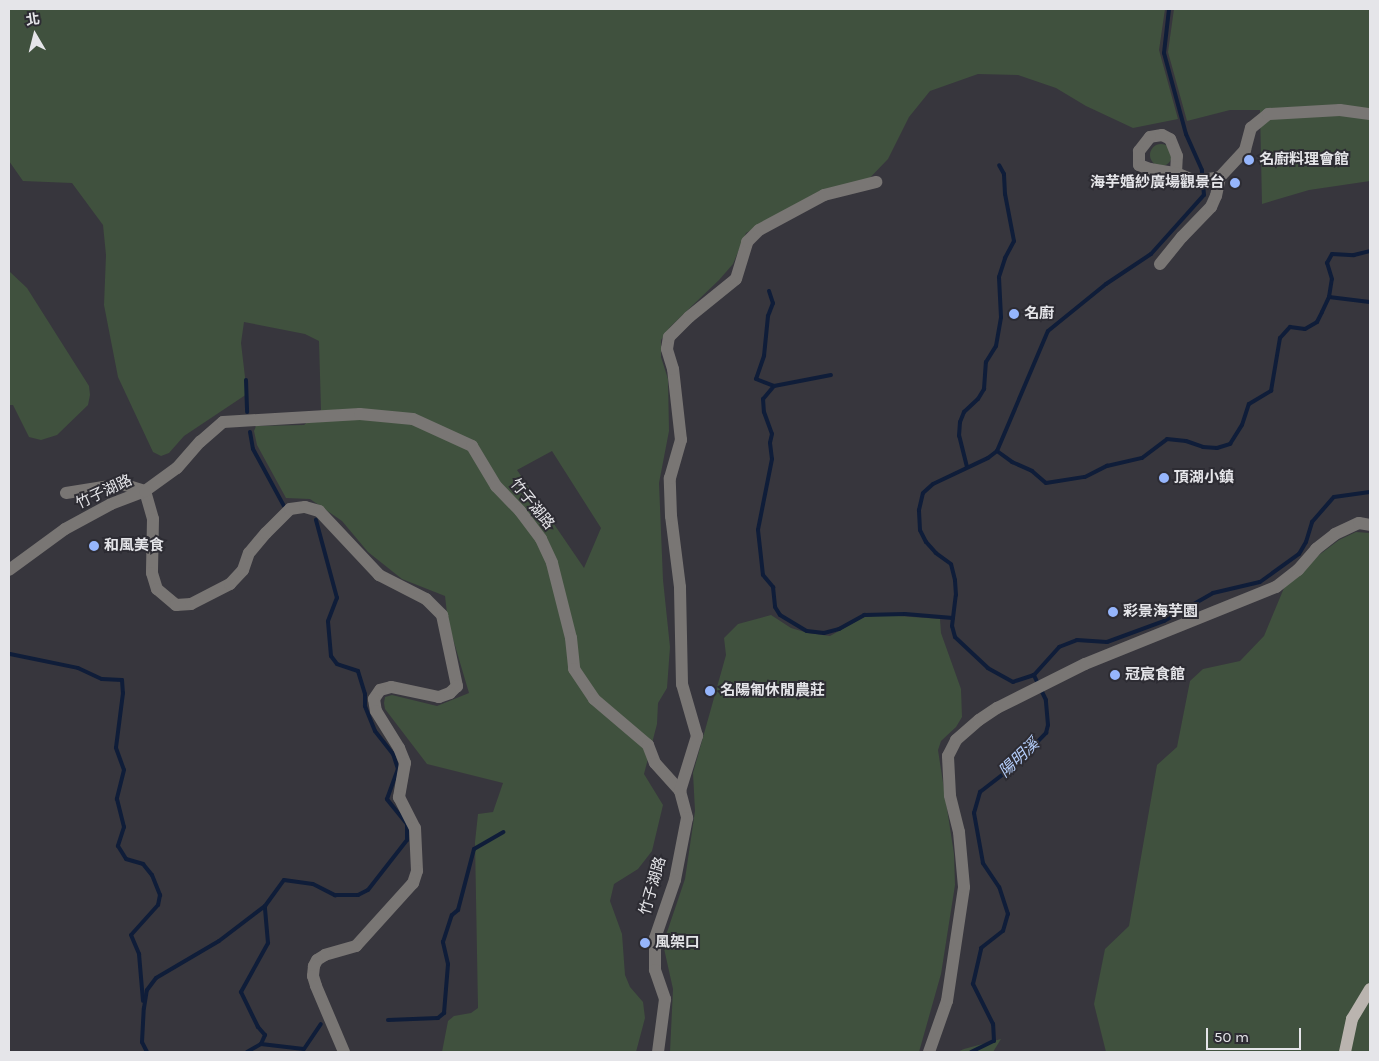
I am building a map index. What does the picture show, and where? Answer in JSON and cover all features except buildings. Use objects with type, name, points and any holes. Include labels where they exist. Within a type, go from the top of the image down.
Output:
[{"type":"main road","points":[[1346,1052],[1352,1019],[1370,988]]},
{"type":"street","points":[[1176,173],[1199,181],[1217,178],[1244,150],[1251,128],[1268,114],[1340,110],[1370,114]]},
{"type":"street","points":[[1160,264],[1211,207],[1216,196],[1217,178]]},
{"type":"street","points":[[680,791],[697,736],[682,684],[680,587],[671,516],[670,478],[681,440],[673,369],[667,349],[668,338],[689,317],[736,279],[747,242],[759,230],[824,195],[876,182]]},
{"type":"street","name":"竹子湖路","points":[[9,570],[65,529],[111,504],[145,491],[177,468],[200,442],[223,422],[360,414],[413,419],[472,446],[496,486],[520,511],[540,539],[552,562],[571,638],[574,669],[594,699],[648,745],[655,763],[680,791],[687,818],[675,880],[655,938],[655,970],[665,999],[658,1052]]},
{"type":"street","points":[[66,493],[122,484],[145,491],[153,520],[152,573],[158,589],[176,605],[191,604],[230,584],[243,570],[249,553],[266,533],[290,509],[304,507],[319,511],[379,575],[426,599],[442,615],[457,686],[450,693],[439,697],[391,687],[380,690],[374,699],[376,711],[399,748],[404,762],[399,797],[415,828],[417,871],[413,884],[356,946],[325,955],[317,960],[314,966],[313,976],[316,986],[344,1052]]},
{"type":"street","points":[[929,1052],[947,1001],[964,887],[959,832],[950,795],[948,756],[956,740],[979,720],[1086,664],[1276,587],[1298,570],[1316,549],[1335,534],[1359,524],[1370,525]]},
{"type":"green space","points":[[9,9],[1165,9],[1159,50],[1178,119],[1133,128],[1086,106],[1056,88],[1018,75],[978,74],[930,91],[909,117],[888,159],[863,185],[795,205],[746,233],[733,264],[670,327],[661,340],[661,357],[668,379],[669,431],[659,483],[663,580],[670,647],[667,688],[658,703],[657,724],[644,774],[663,805],[652,851],[638,869],[614,884],[610,901],[622,934],[625,975],[630,987],[643,1002],[645,1018],[636,1052],[442,1052],[448,1021],[454,1016],[471,1013],[478,1008],[475,842],[478,814],[493,812],[503,783],[427,764],[385,709],[384,703],[385,697],[392,695],[437,706],[469,693],[448,622],[445,596],[402,579],[368,552],[342,521],[310,499],[286,498],[257,445],[254,431],[256,426],[304,425],[321,410],[319,341],[305,334],[244,322],[241,343],[247,394],[184,436],[169,453],[161,456],[153,452],[118,377],[104,305],[106,255],[103,225],[72,183],[23,181],[9,161]],"holes":[[[552,451],[601,528],[584,568],[517,470]]]},
{"type":"green space","points":[[1174,9],[1370,9],[1370,181],[1309,190],[1262,204],[1260,110],[1230,110],[1187,121],[1168,52]]},
{"type":"green space","points":[[1161,144],[1169,147],[1172,155],[1169,163],[1161,166],[1153,163],[1150,155],[1153,147]]},
{"type":"green space","points":[[9,271],[27,288],[89,386],[88,405],[57,435],[41,440],[29,437],[13,405],[9,405]]},
{"type":"green space","points":[[1356,532],[1370,533],[1370,1052],[1106,1052],[1094,1004],[1105,949],[1129,926],[1157,765],[1177,747],[1190,681],[1203,669],[1240,661],[1264,636],[1284,588],[1319,555],[1339,540]]},
{"type":"green space","points":[[771,615],[791,628],[830,636],[864,617],[885,615],[940,619],[941,633],[961,689],[962,717],[956,727],[941,741],[938,750],[954,854],[955,885],[941,974],[919,1052],[670,1052],[673,989],[663,944],[685,879],[695,811],[693,773],[726,655],[724,638],[738,624]]},
{"type":"green space","points":[[1001,1039],[993,1052],[957,1052],[964,1049]]},
{"type":"waterway","points":[[1034,675],[1013,682],[988,668],[955,637],[952,626],[956,595],[951,564],[936,553],[926,542],[920,530],[919,510],[923,493],[933,484],[988,458],[997,451],[1048,331],[1106,284],[1151,254],[1204,195],[1202,170],[1186,134],[1164,53],[1169,9]]},
{"type":"waterway","points":[[967,467],[959,436],[960,422],[964,412],[978,399],[984,389],[986,362],[996,346],[1001,317],[999,277],[1005,258],[1014,241],[1005,194],[1004,174],[999,165]]},
{"type":"waterway","points":[[997,451],[1012,462],[1032,471],[1046,483],[1085,477],[1107,466],[1142,458],[1167,439],[1186,441],[1203,447],[1217,448],[1230,444],[1242,425],[1249,404],[1271,391],[1280,338],[1290,327],[1305,329],[1317,322],[1329,297],[1332,279],[1327,263],[1332,254],[1354,255],[1370,251]]},
{"type":"waterway","points":[[769,291],[773,303],[768,316],[764,356],[756,379],[774,386],[763,399],[764,412],[772,434],[770,443],[772,459],[758,530],[763,575],[773,587],[775,607],[780,615],[807,631],[824,633],[839,629],[864,615],[905,614],[953,618]]},
{"type":"waterway","points":[[1329,297],[1370,302]]},
{"type":"waterway","points":[[774,386],[831,375]]},
{"type":"waterway","points":[[246,380],[247,412]]},
{"type":"waterway","points":[[250,432],[253,449],[284,506]]},
{"type":"waterway","name":"陽明溪","points":[[971,1052],[994,1041],[993,1024],[973,984],[981,948],[1003,931],[1008,914],[999,887],[983,863],[974,813],[980,792],[1015,765],[1046,733],[1048,725],[1046,700],[1034,675],[1059,647],[1077,640],[1107,642],[1164,621],[1213,593],[1260,582],[1299,554],[1306,542],[1312,522],[1334,497],[1370,492]]},
{"type":"waterway","points":[[147,1052],[142,1042],[144,1008],[147,990],[156,978],[219,941],[265,906],[284,880],[313,884],[335,895],[358,895],[368,890],[407,840],[407,824],[387,799],[398,769],[393,754],[375,731],[365,706],[365,694],[358,671],[337,664],[331,656],[328,621],[337,598],[316,520]]},
{"type":"waterway","points":[[10,654],[78,668],[102,679],[122,680],[123,693],[116,748],[124,770],[117,799],[124,827],[118,846],[126,859],[143,864],[152,875],[160,895],[158,905],[131,935],[139,954],[143,1001]]},
{"type":"waterway","points":[[388,1020],[438,1018],[444,1013],[448,964],[443,942],[452,915],[458,910],[474,849],[503,832]]},
{"type":"waterway","points":[[261,1044],[265,1035],[258,1027],[241,992],[268,943],[265,906]]},
{"type":"waterway","points":[[247,1052],[261,1044],[304,1049],[321,1024]]},
{"type":"place","name":"名廚料理會館","points":[[1249,160]]},
{"type":"place","name":"海芋婚紗廣場觀景台","points":[[1235,183]]},
{"type":"place","name":"名廚","points":[[1014,314]]},
{"type":"place","name":"頂湖小鎮","points":[[1164,478]]},
{"type":"place","name":"和風美食","points":[[94,546]]},
{"type":"place","name":"彩景海芋園","points":[[1113,612]]},
{"type":"place","name":"冠宸食館","points":[[1115,675]]},
{"type":"place","name":"名陽匍休閒農莊","points":[[710,691]]},
{"type":"place","name":"風架口","points":[[645,943]]}]
